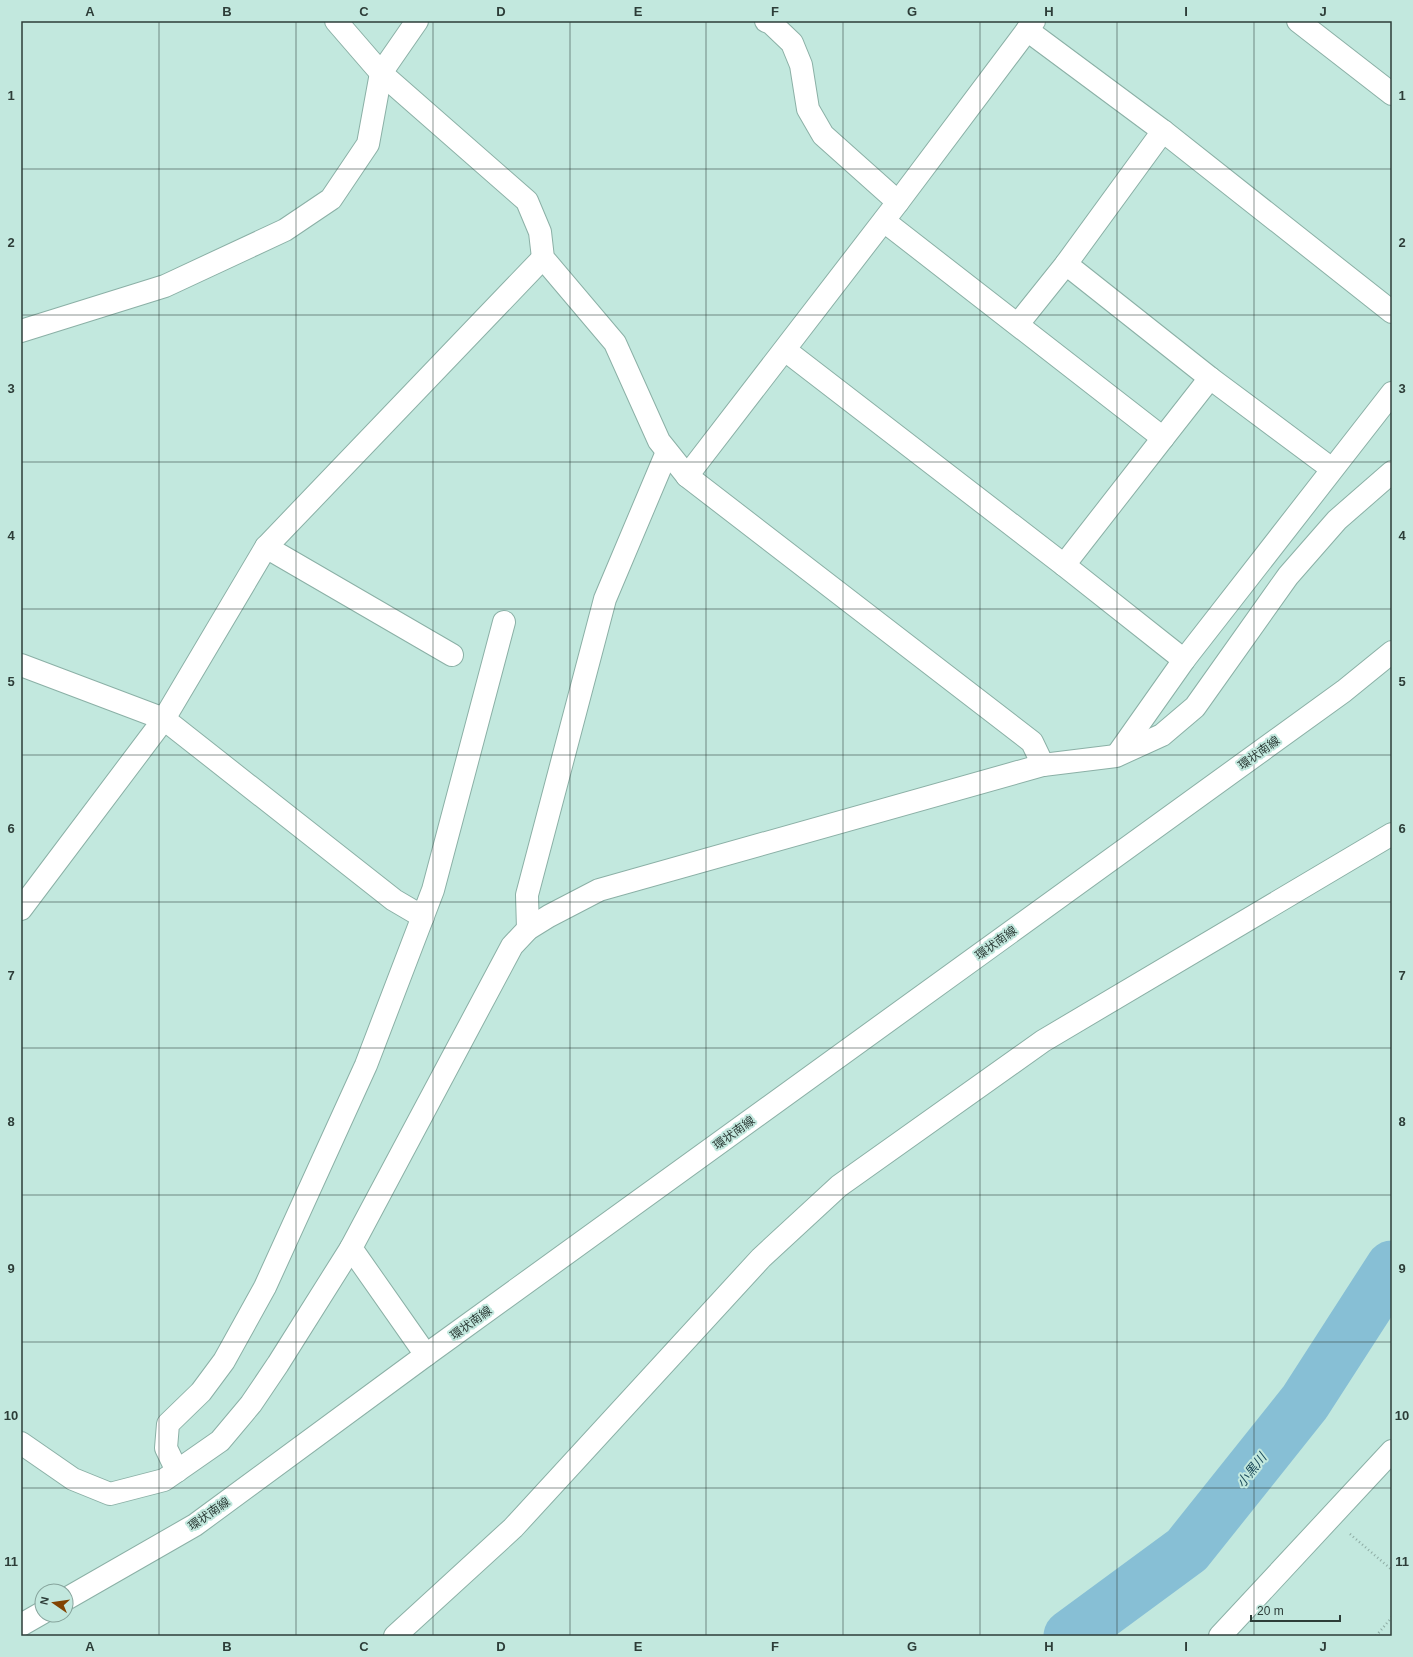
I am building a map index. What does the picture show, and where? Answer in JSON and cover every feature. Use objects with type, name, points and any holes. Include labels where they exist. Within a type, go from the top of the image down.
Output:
[{"type":"street","points":[[336,21],[381,73],[527,201],[540,232],[543,258],[615,343],[659,441],[687,476],[1032,742],[1044,765]]},
{"type":"street","points":[[21,331],[165,286],[285,230],[331,199],[368,144],[381,73],[417,21]]},
{"type":"street","points":[[766,21],[771,23],[792,43],[801,65],[808,110],[823,135],[898,202]]},
{"type":"street","points":[[1298,21],[1392,94]]},
{"type":"street","points":[[687,476],[884,221],[1031,25],[1162,131],[1392,312]]},
{"type":"street","points":[[1018,324],[1066,264],[1162,131]]},
{"type":"street","points":[[884,221],[1163,438]]},
{"type":"street","points":[[21,909],[164,719],[266,547],[543,258]]},
{"type":"street","points":[[1066,264],[1210,378],[1332,469]]},
{"type":"street","points":[[785,350],[1064,565],[1184,660]]},
{"type":"street","points":[[1064,565],[1210,378]]},
{"type":"street","points":[[1116,756],[1184,660],[1392,394]]},
{"type":"street","points":[[528,929],[527,895],[605,599],[667,452]]},
{"type":"street","points":[[21,1443],[74,1479],[110,1494],[164,1480],[220,1441],[251,1404],[351,1248],[512,946],[528,929],[549,916],[599,890],[1044,765],[1116,756],[1162,735],[1195,707],[1288,576],[1337,520],[1392,472]]},
{"type":"street","points":[[266,547],[452,655]]},
{"type":"street","points":[[177,1471],[166,1448],[168,1424],[202,1392],[219,1367],[265,1287],[366,1065],[433,890],[504,622]]},
{"type":"street","name":"環状南線","points":[[74,1594],[195,1525],[1344,691],[1392,652]]},
{"type":"street","points":[[21,665],[164,719],[394,900],[423,917]]},
{"type":"street","points":[[394,1636],[513,1528],[761,1258],[838,1186],[1043,1041],[1392,834]]},
{"type":"street","points":[[351,1248],[426,1356]]},
{"type":"street","points":[[1220,1636],[1392,1451]]},
{"type":"street","points":[[21,1625],[34,1618]]},
{"type":"path","points":[[1330,1517],[1392,1570]]},
{"type":"path","points":[[1376,1636],[1392,1617]]},
{"type":"waterway","name":"小黒川","points":[[1070,1636],[1187,1550],[1305,1402],[1392,1267]]}]
